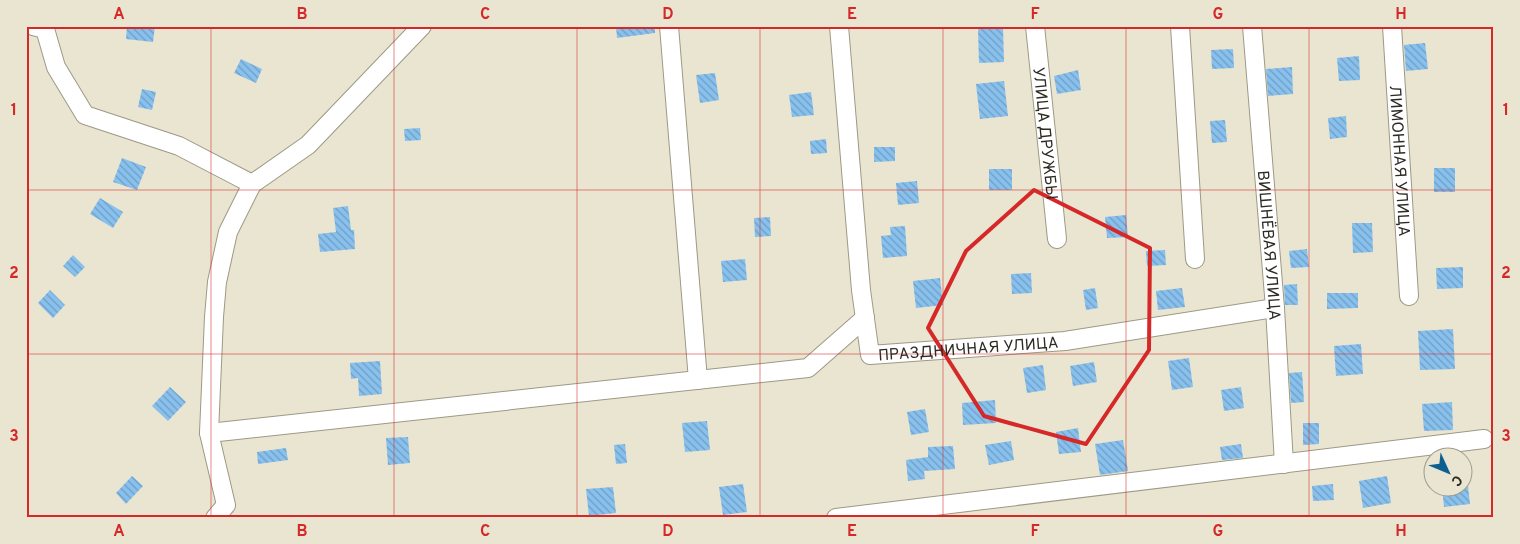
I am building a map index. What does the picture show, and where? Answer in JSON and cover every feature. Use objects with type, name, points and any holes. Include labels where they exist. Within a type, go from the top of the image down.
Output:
[{"type":"street","points":[[33,26],[45,29],[56,67],[85,115],[180,146],[252,184]]},
{"type":"street","points":[[225,513],[209,433],[217,282],[228,232],[252,184],[308,145],[422,26]]},
{"type":"street","points":[[669,26],[698,380]]},
{"type":"street","name":"ПРАЗДНИЧНАЯ УЛИЦА","points":[[839,26],[860,280],[870,355],[1065,341],[1275,308]]},
{"type":"street","name":"УЛИЦА ДРУЖБЫ","points":[[1035,26],[1057,239]]},
{"type":"street","points":[[1180,26],[1195,259]]},
{"type":"street","name":"ВИШНЁВАЯ УЛИЦА","points":[[1252,26],[1275,308],[1284,464]]},
{"type":"street","name":"ЛИМОННАЯ УЛИЦА","points":[[1392,26],[1409,296]]},
{"type":"street","points":[[209,433],[808,368],[865,318]]},
{"type":"street","points":[[836,518],[1484,439]]},
{"type":"highlighted area","points":[[1034,190],[1150,248],[1149,350],[1086,444],[984,416],[928,328],[966,251]]},
{"type":"building","points":[[127,26],[155,26],[153,42],[126,39]]},
{"type":"building","points":[[616,26],[655,26],[655,33],[617,38]]},
{"type":"building","points":[[1003,27],[1004,62],[979,63],[978,28]]},
{"type":"building","points":[[1425,43],[1428,69],[1406,71],[1404,45]]},
{"type":"building","points":[[1233,49],[1234,68],[1212,69],[1211,50]]},
{"type":"building","points":[[1359,56],[1360,80],[1339,81],[1337,58]]},
{"type":"building","points":[[241,59],[262,69],[256,83],[234,73]]},
{"type":"building","points":[[1292,67],[1293,94],[1268,96],[1266,69]]},
{"type":"building","points":[[1078,70],[1081,90],[1057,94],[1054,76]]},
{"type":"building","points":[[715,73],[719,100],[700,103],[696,75]]},
{"type":"building","points":[[1004,81],[1008,116],[980,119],[976,84]]},
{"type":"building","points":[[142,89],[156,92],[152,110],[138,107]]},
{"type":"building","points":[[811,92],[814,115],[792,117],[789,95]]},
{"type":"building","points":[[1346,116],[1347,137],[1330,139],[1328,118]]},
{"type":"building","points":[[1225,120],[1227,142],[1212,143],[1210,121]]},
{"type":"building","points":[[420,128],[421,140],[405,141],[404,129]]},
{"type":"building","points":[[826,139],[827,153],[811,154],[810,141]]},
{"type":"building","points":[[874,147],[895,147],[895,161],[874,162]]},
{"type":"building","points":[[122,158],[146,167],[137,190],[113,182]]},
{"type":"building","points":[[1434,168],[1455,168],[1455,192],[1434,192]]},
{"type":"building","points":[[989,169],[1012,169],[1012,190],[989,190]]},
{"type":"building","points":[[917,181],[919,203],[898,205],[896,183]]},
{"type":"building","points":[[100,198],[123,212],[113,228],[90,214]]},
{"type":"building","points":[[348,206],[351,230],[354,230],[355,249],[320,252],[318,234],[336,232],[333,208]]},
{"type":"building","points":[[1126,215],[1128,237],[1107,238],[1105,217]]},
{"type":"building","points":[[770,217],[771,236],[755,237],[754,218]]},
{"type":"building","points":[[1352,223],[1372,223],[1373,252],[1353,253]]},
{"type":"building","points":[[905,226],[907,256],[883,258],[881,236],[891,235],[890,227]]},
{"type":"building","points":[[1307,249],[1309,267],[1291,268],[1289,251]]},
{"type":"building","points":[[1165,250],[1166,265],[1147,266],[1146,251]]},
{"type":"building","points":[[73,255],[85,267],[75,277],[63,266]]},
{"type":"building","points":[[745,259],[747,280],[723,282],[721,261]]},
{"type":"building","points":[[1463,267],[1463,288],[1437,289],[1436,268]]},
{"type":"building","points":[[1031,273],[1032,293],[1012,294],[1011,274]]},
{"type":"building","points":[[940,278],[943,305],[916,308],[913,281]]},
{"type":"building","points":[[1297,284],[1298,305],[1285,305],[1284,285]]},
{"type":"building","points":[[1095,288],[1098,308],[1086,310],[1083,290]]},
{"type":"building","points":[[1182,288],[1185,307],[1158,310],[1156,291]]},
{"type":"building","points":[[50,290],[65,305],[53,318],[38,303]]},
{"type":"building","points":[[1327,293],[1358,293],[1358,308],[1327,309]]},
{"type":"building","points":[[1453,329],[1455,369],[1420,370],[1418,331]]},
{"type":"building","points":[[1361,344],[1363,374],[1336,376],[1334,346]]},
{"type":"building","points":[[1189,358],[1193,387],[1172,390],[1168,361]]},
{"type":"building","points":[[380,361],[382,394],[359,396],[358,378],[351,379],[350,363]]},
{"type":"building","points":[[1094,362],[1097,382],[1073,386],[1070,366]]},
{"type":"building","points":[[1043,365],[1046,390],[1027,393],[1023,368]]},
{"type":"building","points":[[1302,372],[1304,402],[1291,403],[1289,373]]},
{"type":"building","points":[[170,387],[186,402],[168,421],[152,406]]},
{"type":"building","points":[[1241,387],[1244,408],[1224,411],[1221,390]]},
{"type":"building","points":[[995,400],[996,423],[963,425],[962,403]]},
{"type":"building","points":[[1452,402],[1453,430],[1424,431],[1422,404]]},
{"type":"building","points":[[925,409],[929,432],[911,435],[907,412]]},
{"type":"building","points":[[707,421],[710,450],[685,452],[682,423]]},
{"type":"building","points":[[1303,423],[1319,423],[1319,444],[1303,445]]},
{"type":"building","points":[[1078,428],[1081,452],[1059,454],[1056,432]]},
{"type":"building","points":[[408,437],[410,463],[388,465],[386,438]]},
{"type":"building","points":[[1123,440],[1128,471],[1100,475],[1095,444]]},
{"type":"building","points":[[1011,441],[1014,460],[989,465],[985,445]]},
{"type":"building","points":[[625,444],[627,463],[616,464],[614,445]]},
{"type":"building","points":[[1241,444],[1243,458],[1222,460],[1220,447]]},
{"type":"building","points":[[953,446],[955,469],[924,471],[925,479],[908,481],[906,460],[928,457],[928,447]]},
{"type":"building","points":[[286,448],[288,460],[258,464],[257,452]]},
{"type":"building","points":[[132,476],[143,486],[126,504],[116,493]]},
{"type":"building","points":[[1387,476],[1391,503],[1363,508],[1359,481]]},
{"type":"building","points":[[743,484],[747,512],[723,515],[719,487]]},
{"type":"building","points":[[1333,484],[1334,500],[1313,501],[1312,486]]},
{"type":"building","points":[[613,487],[616,513],[589,516],[586,489]]},
{"type":"building","points":[[1443,496],[1469,496],[1470,504],[1444,507]]}]
